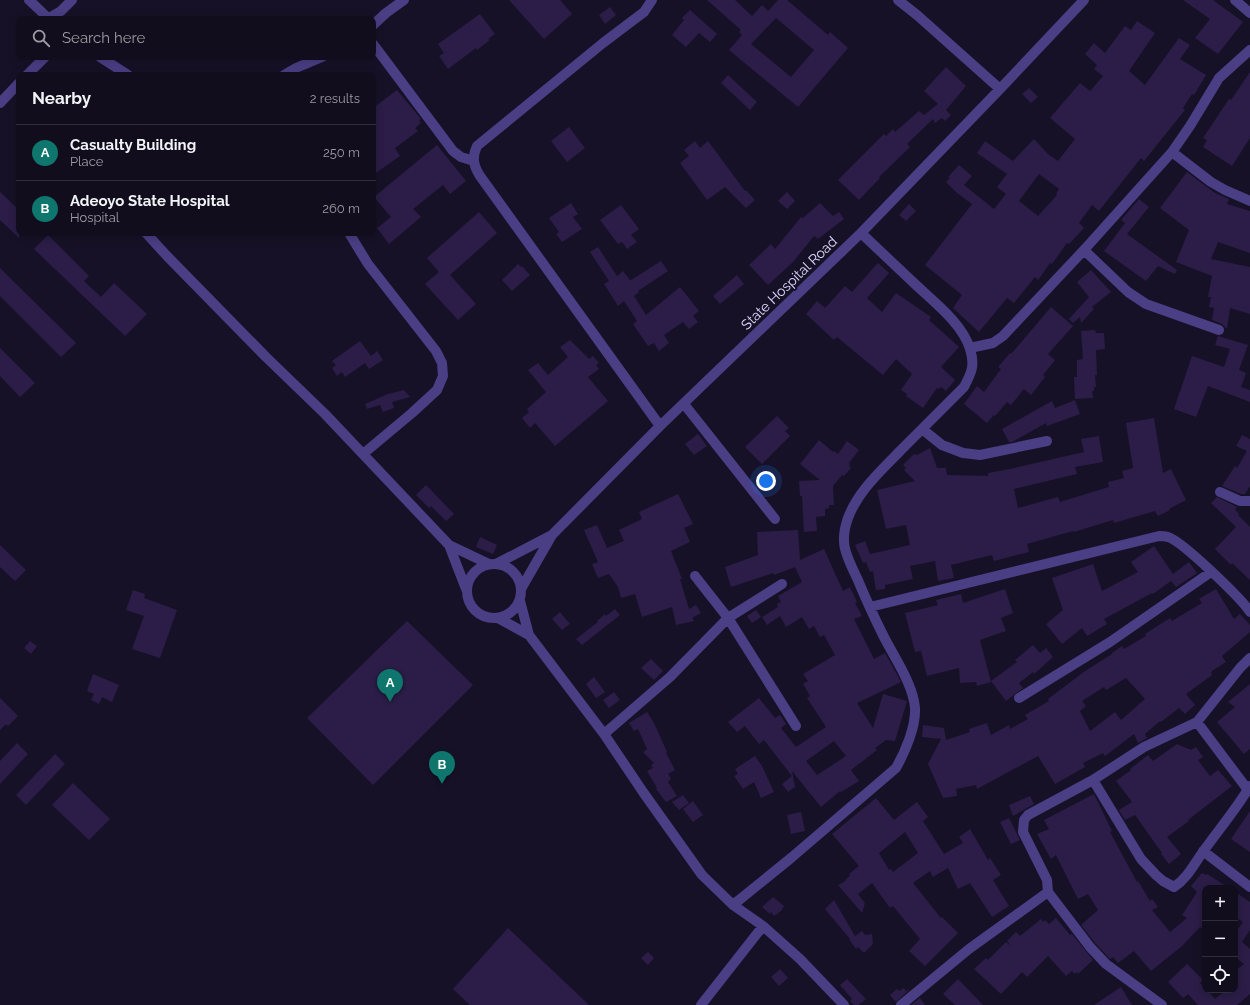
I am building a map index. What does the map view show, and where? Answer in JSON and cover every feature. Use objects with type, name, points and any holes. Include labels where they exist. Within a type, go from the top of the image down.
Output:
[{"type":"street","points":[[29,0],[46,16]]},
{"type":"street","points":[[54,16],[72,0]]},
{"type":"street","points":[[376,23],[386,13],[404,0]]},
{"type":"street","points":[[652,0],[644,12],[603,43],[477,146],[473,154],[475,167],[480,176],[660,426]]},
{"type":"street","points":[[898,0],[917,15],[1000,90]]},
{"type":"street","name":"State Hospital Road","points":[[492,564],[552,535],[660,426],[861,233],[1000,90],[1084,0]]},
{"type":"street","points":[[1235,0],[1250,13]]},
{"type":"street","points":[[376,48],[453,151],[461,158],[474,161]]},
{"type":"street","points":[[970,348],[993,343],[1003,336],[1084,250],[1172,152],[1190,126],[1219,78],[1250,50]]},
{"type":"street","points":[[30,72],[42,60]]},
{"type":"street","points":[[105,60],[123,72]]},
{"type":"street","points":[[289,72],[315,60]]},
{"type":"street","points":[[0,103],[16,87]]},
{"type":"street","points":[[1172,152],[1210,182],[1250,201]]},
{"type":"street","points":[[733,905],[791,858],[896,768],[903,757],[913,724],[915,708],[912,693],[906,678],[881,632],[847,556],[843,542],[848,518],[854,504],[873,479],[964,386],[972,373],[973,361],[970,348],[963,333],[943,310],[861,233]]},
{"type":"street","points":[[149,236],[363,454],[449,546],[473,609],[484,617],[491,619],[498,618],[511,612],[520,601]]},
{"type":"street","points":[[352,236],[368,264],[436,351],[442,363],[443,376],[437,390],[363,454]]},
{"type":"street","points":[[1084,250],[1128,292],[1146,304],[1219,330]]},
{"type":"street","points":[[684,404],[775,519]]},
{"type":"street","points":[[922,429],[942,445],[963,453],[980,455],[1047,441]]},
{"type":"street","points":[[1220,492],[1240,501],[1250,501]]},
{"type":"street","points":[[552,535],[522,589],[520,601],[529,635],[604,734],[702,875],[733,905],[763,926],[800,959],[844,1005]]},
{"type":"street","points":[[870,607],[1159,536],[1168,537],[1180,544],[1212,572],[1250,612]]},
{"type":"street","points":[[449,546],[492,564],[504,566],[510,569],[516,575],[522,589]]},
{"type":"street","points":[[466,589],[471,576],[482,567],[492,564]]},
{"type":"street","points":[[1019,698],[1110,642],[1212,572]]},
{"type":"street","points":[[696,576],[728,618],[796,726]]},
{"type":"street","points":[[604,734],[670,677],[728,618],[782,584]]},
{"type":"street","points":[[498,618],[529,635]]},
{"type":"street","points":[[1162,1005],[1106,964],[1090,947],[1048,892],[1047,880],[1023,832],[1024,820],[1028,815],[1093,780],[1144,747],[1197,722],[1240,668],[1250,658]]},
{"type":"street","points":[[1093,780],[1141,859],[1163,881],[1174,887],[1181,883],[1249,788],[1197,722]]},
{"type":"street","points":[[1203,851],[1250,887]]},
{"type":"street","points":[[901,1005],[969,949],[1048,892]]},
{"type":"street","points":[[701,1005],[763,926]]},
{"type":"building","points":[[509,0],[560,0],[572,14],[544,39]]},
{"type":"building","points":[[707,0],[735,0],[752,16],[762,5],[768,11],[778,0],[787,0],[828,35],[830,32],[848,48],[798,107],[729,50],[742,35],[739,32],[741,30]],"holes":[[[776,18],[814,50],[791,77],[751,44]]]},
{"type":"building","points":[[1183,0],[1213,0],[1243,22],[1218,54],[1195,38],[1210,19]]},
{"type":"building","points":[[610,7],[616,15],[605,24],[599,15]]},
{"type":"building","points":[[690,10],[717,34],[710,42],[699,33],[686,47],[672,35],[684,20],[682,18]]},
{"type":"building","points":[[480,14],[495,34],[477,50],[476,48],[448,69],[439,56],[444,53],[438,44]]},
{"type":"building","points":[[1137,21],[1155,33],[1129,71],[1145,85],[1179,38],[1190,45],[1180,59],[1206,75],[1194,95],[1192,94],[1183,108],[1185,110],[1144,161],[1141,158],[1099,211],[1092,205],[1079,223],[1084,228],[1069,244],[1067,243],[1038,280],[1035,277],[1014,303],[1007,298],[979,332],[953,308],[962,295],[925,265],[972,204],[957,193],[946,182],[950,178],[948,177],[959,165],[972,176],[964,185],[994,209],[1006,194],[997,187],[1007,174],[977,153],[985,141],[1013,161],[1034,139],[1048,154],[1058,161],[1075,139],[1050,118],[1080,83],[1090,91],[1103,76],[1094,69],[1097,65],[1085,54],[1094,43],[1105,53],[1125,26],[1131,30]],"holes":[[[1039,174],[1059,189],[1056,194],[1057,195],[1038,216],[1019,201]]]},
{"type":"building","points":[[946,67],[966,86],[946,110],[951,115],[945,121],[942,118],[935,123],[933,119],[907,144],[910,147],[879,177],[880,178],[859,200],[838,180],[884,134],[886,136],[893,129],[895,132],[919,111],[924,115],[938,104],[924,91]]},
{"type":"building","points":[[1250,72],[1250,138],[1232,166],[1203,147],[1207,140],[1203,138],[1229,99],[1231,100]]},
{"type":"building","points":[[728,75],[757,102],[750,110],[721,83]]},
{"type":"building","points":[[1029,88],[1038,97],[1031,103],[1022,94]]},
{"type":"building","points":[[397,90],[421,119],[419,120],[421,123],[415,128],[418,131],[395,148],[400,156],[376,173],[376,106]]},
{"type":"building","points":[[569,127],[585,148],[567,162],[551,141]]},
{"type":"building","points":[[695,141],[700,148],[708,141],[745,191],[746,190],[755,200],[746,208],[725,187],[707,200],[680,163],[689,156],[684,150]]},
{"type":"building","points":[[437,145],[466,181],[450,194],[443,185],[413,209],[421,217],[389,244],[377,228],[391,217],[376,199],[376,195]]},
{"type":"building","points":[[1187,172],[1215,193],[1229,199],[1227,204],[1250,211],[1250,253],[1218,242],[1211,259],[1250,267],[1250,314],[1230,308],[1227,329],[1222,324],[1212,320],[1214,308],[1209,307],[1211,297],[1208,297],[1212,276],[1176,262],[1189,230],[1160,208]]},
{"type":"building","points":[[0,192],[16,207],[16,235],[0,220]]},
{"type":"building","points":[[787,192],[795,201],[787,209],[778,201]]},
{"type":"building","points":[[1139,199],[1149,207],[1127,234],[1177,270],[1175,274],[1158,266],[1146,281],[1104,251],[1125,223],[1121,220]]},
{"type":"building","points":[[571,203],[578,214],[573,217],[582,229],[562,242],[556,234],[559,232],[549,218]]},
{"type":"building","points":[[820,203],[833,216],[839,212],[844,219],[818,239],[814,236],[793,262],[768,285],[749,265],[771,244],[775,249],[801,217],[803,218]]},
{"type":"building","points":[[909,204],[916,211],[906,221],[899,215]]},
{"type":"building","points":[[621,205],[639,229],[631,235],[637,242],[627,249],[622,242],[618,244],[600,220]]},
{"type":"building","points":[[479,212],[497,233],[450,275],[476,304],[458,320],[425,284],[439,272],[427,258]]},
{"type":"building","points":[[47,236],[49,236],[89,276],[84,281],[101,297],[114,283],[147,314],[125,336],[34,249]]},
{"type":"building","points":[[598,247],[617,276],[623,271],[630,280],[661,261],[668,271],[638,291],[639,292],[634,296],[646,315],[680,287],[699,311],[693,316],[698,322],[689,329],[683,322],[664,335],[669,343],[659,351],[654,343],[648,346],[633,324],[637,321],[624,301],[618,306],[604,284],[609,281],[590,252]]},
{"type":"building","points":[[878,263],[889,273],[867,298],[882,312],[896,293],[931,317],[929,320],[959,347],[941,367],[955,380],[946,391],[941,387],[939,389],[937,388],[923,408],[906,396],[907,394],[901,390],[912,374],[896,359],[883,375],[837,337],[834,340],[806,314],[817,301],[825,308],[845,286],[852,292]]},
{"type":"building","points":[[518,264],[521,267],[522,266],[530,275],[512,291],[502,280]]},
{"type":"building","points":[[0,268],[76,343],[61,357],[0,296]]},
{"type":"building","points":[[1091,270],[1111,292],[1092,307],[1094,309],[1081,323],[1080,317],[1073,323],[1069,319],[1089,297],[1077,282]]},
{"type":"building","points":[[737,275],[744,284],[720,304],[713,296]]},
{"type":"building","points":[[1051,307],[1073,326],[1048,354],[1055,360],[1043,375],[1045,377],[1031,395],[1024,389],[1011,405],[1007,402],[987,423],[964,404],[977,386],[984,392],[1001,369],[998,367]]},
{"type":"building","points":[[1095,330],[1096,333],[1104,333],[1105,349],[1096,350],[1097,375],[1095,375],[1096,387],[1094,387],[1094,391],[1092,391],[1093,398],[1075,399],[1074,377],[1077,377],[1077,360],[1083,359],[1081,331]]},
{"type":"building","points":[[1218,336],[1248,345],[1239,370],[1246,373],[1241,387],[1250,390],[1250,402],[1208,386],[1196,417],[1174,409],[1192,356],[1224,367],[1230,349],[1215,345]]},
{"type":"building","points":[[570,340],[589,359],[593,356],[599,363],[596,365],[599,369],[588,377],[608,401],[555,446],[535,423],[530,428],[522,418],[529,412],[527,409],[546,392],[528,370],[538,363],[548,375],[568,357],[560,347]]},
{"type":"building","points":[[360,341],[371,356],[377,351],[383,360],[369,369],[365,363],[345,377],[342,372],[337,376],[332,368],[336,365],[332,361]]},
{"type":"building","points":[[0,348],[35,383],[20,397],[0,376]]},
{"type":"building","points":[[404,390],[410,397],[392,402],[394,408],[383,412],[380,405],[367,409],[365,404],[388,394]]},
{"type":"building","points":[[1075,400],[1080,414],[1047,426],[1046,423],[1012,442],[1009,442],[1002,429],[1052,401],[1055,408]]},
{"type":"building","points":[[777,416],[789,428],[785,431],[790,436],[762,464],[745,447]]},
{"type":"building","points":[[1154,418],[1163,473],[1171,469],[1186,500],[1169,509],[1170,510],[1158,516],[1155,511],[1114,523],[1113,520],[1027,544],[1029,552],[994,561],[992,555],[951,565],[954,578],[938,581],[935,561],[910,566],[913,579],[885,585],[885,589],[876,590],[873,571],[870,572],[866,562],[863,563],[855,545],[865,541],[870,554],[910,545],[906,525],[886,529],[877,490],[915,481],[904,470],[906,468],[903,465],[914,454],[917,455],[930,448],[937,468],[946,468],[947,475],[988,476],[988,473],[1084,452],[1081,439],[1099,436],[1103,462],[1075,467],[1077,474],[1014,489],[1018,508],[1058,497],[1060,502],[1109,487],[1108,482],[1124,478],[1122,471],[1133,468],[1126,423]]},
{"type":"building","points":[[698,434],[707,446],[694,455],[685,444]]},
{"type":"building","points":[[1242,435],[1250,439],[1250,486],[1245,494],[1241,494],[1222,486],[1235,466],[1237,468],[1247,451],[1236,446]]},
{"type":"building","points":[[819,440],[833,452],[834,451],[838,454],[847,441],[859,450],[849,463],[851,468],[844,476],[842,475],[833,486],[834,505],[829,505],[829,508],[825,509],[825,516],[816,517],[817,531],[804,532],[802,496],[800,496],[799,481],[820,480],[800,464]]},
{"type":"building","points":[[426,485],[454,514],[446,521],[431,506],[429,508],[416,495]]},
{"type":"building","points":[[678,494],[693,524],[684,528],[690,542],[671,551],[682,579],[680,579],[689,609],[696,605],[701,613],[692,618],[694,621],[676,625],[672,607],[642,617],[635,594],[621,598],[618,587],[609,574],[598,578],[592,564],[598,562],[584,530],[597,525],[607,548],[624,541],[619,530],[642,519],[639,512]]},
{"type":"building","points":[[1217,497],[1237,507],[1235,510],[1239,514],[1238,515],[1250,527],[1250,580],[1232,563],[1231,565],[1215,549],[1236,527],[1211,503]]},
{"type":"building","points":[[798,530],[800,560],[824,549],[843,591],[850,587],[857,602],[855,603],[862,616],[854,619],[874,659],[885,653],[901,682],[857,703],[873,728],[883,694],[907,701],[895,741],[886,740],[875,748],[877,750],[851,770],[859,781],[841,792],[840,791],[821,807],[792,771],[795,787],[788,792],[782,784],[792,776],[764,740],[759,744],[745,726],[737,732],[728,722],[759,698],[775,718],[780,715],[786,724],[781,728],[796,747],[826,727],[807,698],[810,696],[803,684],[808,681],[803,674],[835,655],[824,635],[820,637],[814,626],[809,629],[802,617],[786,627],[780,616],[767,625],[762,617],[778,607],[777,604],[781,602],[778,596],[802,582],[795,567],[774,575],[773,573],[731,587],[725,567],[758,555],[757,532]],"holes":[[[834,741],[846,756],[817,775],[806,761]]]},
{"type":"building","points":[[480,537],[497,545],[493,554],[476,547]]},
{"type":"building","points":[[0,545],[26,570],[15,581],[0,567]]},
{"type":"building","points":[[1154,546],[1173,574],[1189,562],[1197,573],[1176,587],[1171,581],[1153,594],[1152,593],[1104,619],[1107,624],[1087,636],[1082,628],[1062,644],[1046,624],[1063,610],[1052,578],[1093,564],[1102,591],[1138,572],[1131,562]]},
{"type":"building","points":[[1005,589],[1013,613],[1001,618],[1006,631],[980,640],[991,682],[977,686],[976,682],[960,683],[959,668],[927,676],[921,651],[915,652],[905,613],[938,605],[936,600],[961,594],[963,603]]},
{"type":"building","points":[[1216,589],[1234,619],[1240,614],[1250,625],[1250,632],[1222,656],[1226,662],[1212,671],[1212,675],[1186,694],[1195,705],[1185,714],[1179,708],[1161,722],[1160,721],[1145,734],[1147,738],[1138,743],[1134,734],[1105,756],[1103,753],[1083,763],[1085,767],[1055,784],[1038,756],[977,789],[976,785],[956,789],[957,796],[943,798],[928,764],[941,739],[922,737],[923,725],[944,728],[946,740],[970,732],[969,729],[987,723],[991,735],[1009,725],[1010,729],[1028,719],[1025,715],[1049,701],[1048,699],[1085,671],[1122,646],[1124,649],[1146,636],[1145,634],[1170,618],[1172,621],[1202,603],[1199,599]],"holes":[[[1126,678],[1145,699],[1121,720],[1115,712],[1090,731],[1080,711],[1086,706],[1082,701],[1104,687],[1106,690]]]},
{"type":"building","points":[[133,590],[145,594],[144,598],[177,610],[160,658],[132,649],[144,616],[126,610]]},
{"type":"building","points":[[615,609],[620,615],[582,645],[576,639],[598,622],[597,621],[605,614],[606,616]]},
{"type":"building","points":[[756,610],[761,617],[752,623],[747,616]]},
{"type":"building","points":[[560,612],[570,624],[562,630],[552,619]]},
{"type":"building","points":[[407,621],[473,685],[373,785],[307,718]]},
{"type":"building","points":[[30,641],[37,646],[31,654],[24,648]]},
{"type":"building","points":[[1033,645],[1040,653],[1046,648],[1053,657],[1034,674],[1033,672],[1019,683],[1023,688],[1006,701],[991,681],[1017,662],[1015,660]]},
{"type":"building","points":[[651,659],[663,671],[654,680],[641,668]]},
{"type":"building","points":[[93,674],[119,685],[112,702],[102,697],[99,704],[91,700],[94,694],[87,691]]},
{"type":"building","points":[[594,677],[605,692],[596,698],[586,684]]},
{"type":"building","points":[[1250,684],[1250,749],[1244,754],[1217,722],[1235,707],[1228,702]]},
{"type":"building","points":[[614,692],[620,700],[609,708],[603,700]]},
{"type":"building","points":[[0,698],[18,716],[8,726],[6,724],[0,730]]},
{"type":"building","points":[[647,712],[654,723],[667,752],[666,753],[675,770],[668,774],[671,779],[668,782],[677,796],[666,802],[656,789],[657,788],[647,771],[653,768],[651,765],[654,763],[643,752],[647,749],[638,729],[634,731],[629,723]]},
{"type":"building","points":[[17,743],[28,754],[0,784],[0,761]]},
{"type":"building","points":[[1177,744],[1191,750],[1196,747],[1203,757],[1198,760],[1210,776],[1218,770],[1232,786],[1167,837],[1181,854],[1169,864],[1135,815],[1125,820],[1119,810],[1132,802],[1116,781],[1148,755],[1153,761]]},
{"type":"building","points":[[55,754],[65,764],[26,805],[16,795]]},
{"type":"building","points":[[755,756],[762,766],[774,792],[761,798],[754,782],[743,789],[734,776],[738,774],[735,769]]},
{"type":"building","points":[[73,783],[110,819],[89,840],[52,805]]},
{"type":"building","points":[[1094,794],[1112,831],[1110,832],[1137,882],[1138,881],[1150,901],[1152,899],[1158,907],[1152,910],[1170,932],[1187,918],[1182,915],[1197,892],[1191,886],[1202,873],[1207,874],[1224,885],[1202,885],[1202,928],[1200,927],[1182,946],[1151,971],[1134,951],[1118,963],[1113,957],[1110,959],[1081,925],[1098,910],[1088,894],[1078,899],[1056,855],[1051,859],[1037,834],[1049,829],[1044,820]]},
{"type":"building","points":[[683,795],[689,803],[679,810],[672,802]]},
{"type":"building","points":[[1030,796],[1034,804],[1013,816],[1009,805]]},
{"type":"building","points":[[876,798],[894,820],[917,802],[928,817],[923,821],[944,854],[963,843],[959,837],[970,829],[988,860],[990,858],[1001,875],[993,880],[1009,906],[992,917],[970,883],[958,889],[948,868],[933,877],[930,871],[913,883],[941,918],[942,917],[958,933],[925,966],[909,951],[920,939],[893,906],[890,908],[872,883],[858,894],[865,903],[862,913],[838,885],[844,882],[850,875],[849,874],[859,866],[832,834]],"holes":[[[905,832],[918,853],[893,872],[891,869],[889,870],[879,853]]]},
{"type":"building","points":[[693,801],[703,815],[693,822],[683,809]]},
{"type":"building","points":[[1250,811],[1250,852],[1231,839]]},
{"type":"building","points":[[801,812],[805,831],[791,834],[787,815]]},
{"type":"building","points":[[1009,818],[1020,840],[1011,844],[1000,822]]},
{"type":"building","points":[[1238,894],[1250,902],[1250,930],[1242,942],[1250,949],[1250,994],[1237,1005],[1198,1005],[1188,994],[1183,998],[1168,982],[1187,964],[1202,979],[1200,983],[1202,985],[1202,993],[1210,993],[1215,999],[1222,993],[1238,993],[1238,969],[1244,964],[1238,959],[1238,929],[1243,922],[1238,919]]},
{"type":"building","points":[[773,897],[784,906],[781,911],[774,916],[771,912],[770,914],[762,907]]},
{"type":"building","points":[[834,900],[855,936],[862,931],[865,935],[872,934],[873,944],[864,953],[858,947],[856,949],[850,939],[825,909]]},
{"type":"building","points":[[1056,918],[1070,935],[1072,934],[1093,960],[1078,974],[1077,972],[1075,974],[1072,971],[1066,976],[1048,956],[1027,977],[1022,972],[1001,994],[974,969],[986,958],[988,960],[1006,942],[1011,946],[1007,941],[1016,932],[1020,936],[1041,919],[1043,922],[1045,920],[1049,924]]},
{"type":"building","points":[[508,928],[589,1005],[470,1005],[453,989]]},
{"type":"building","points":[[648,952],[654,958],[648,965],[641,958]]},
{"type":"building","points":[[780,969],[788,978],[779,986],[771,977]]},
{"type":"building","points":[[847,979],[866,999],[858,1005],[854,1005],[850,1001],[852,999],[840,985]]},
{"type":"building","points":[[958,979],[983,1005],[955,1005],[943,994]]},
{"type":"building","points":[[1121,987],[1132,1005],[1094,1005]]},
{"type":"building","points":[[904,988],[906,991],[911,988],[896,1002],[890,995],[897,989],[899,991]]},
{"type":"building","points":[[920,998],[925,1005],[911,1005]]},
{"type":"place","name":"Casualty Building","points":[[390,702]]},
{"type":"place","name":"Adeoyo State Hospital","points":[[442,784]]}]
